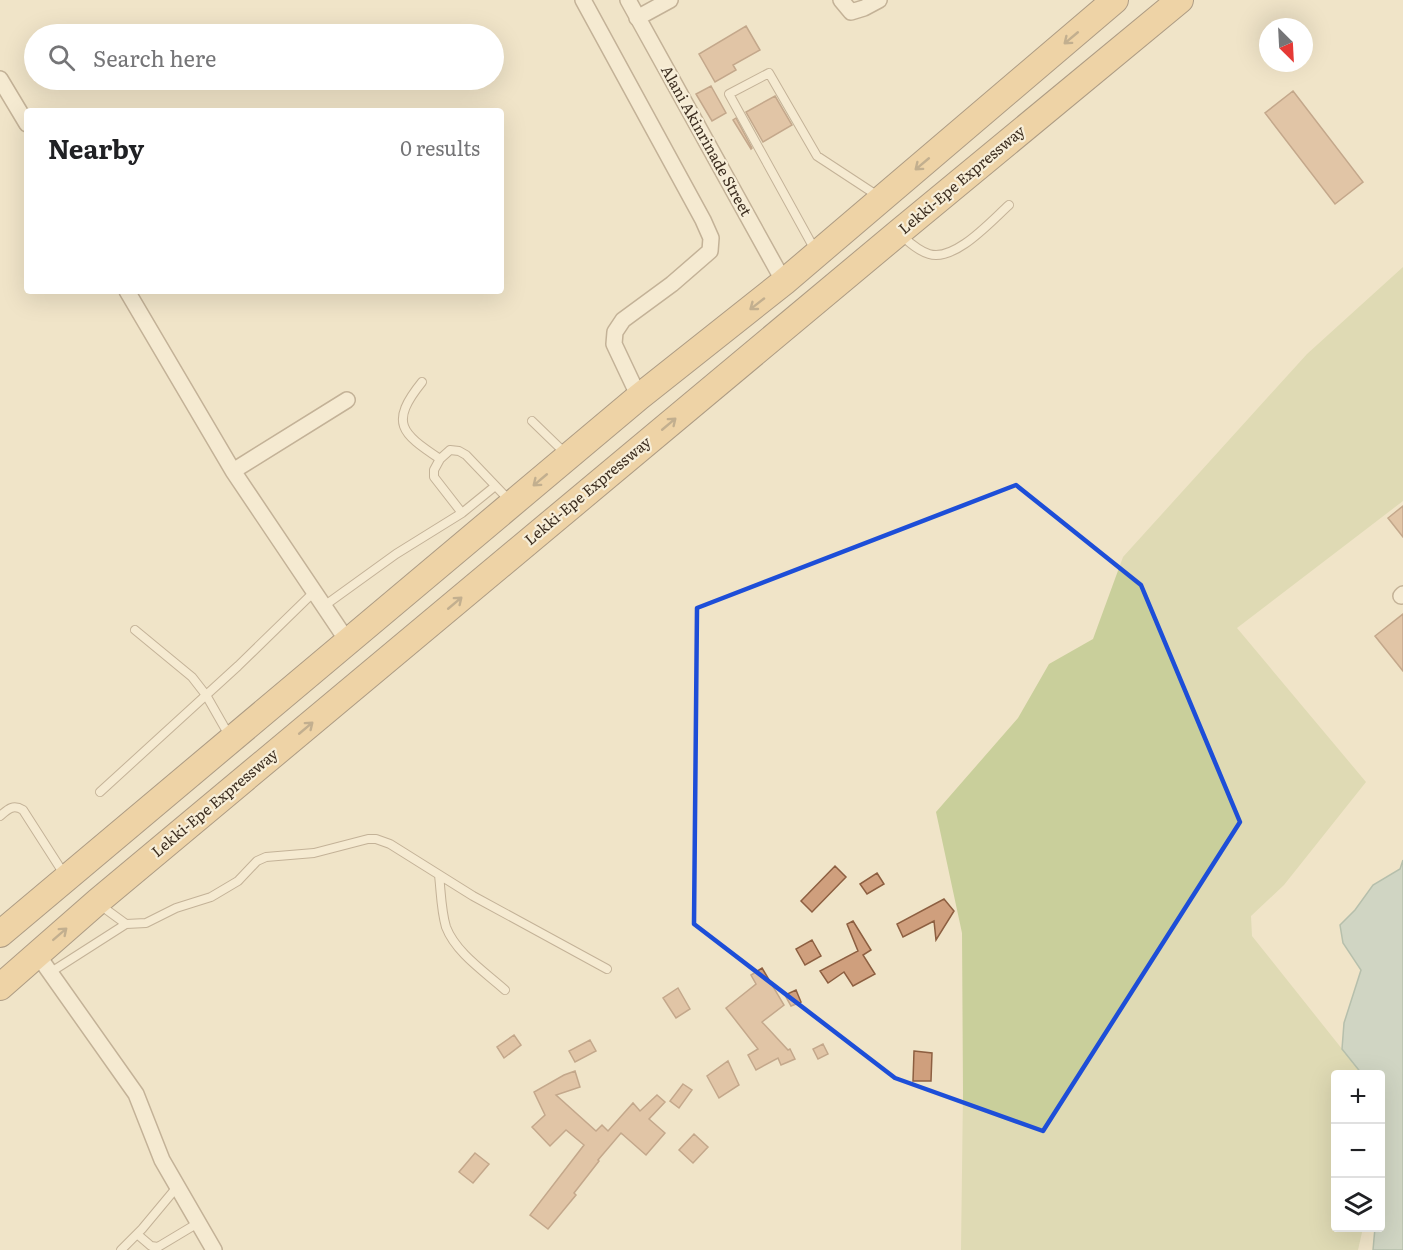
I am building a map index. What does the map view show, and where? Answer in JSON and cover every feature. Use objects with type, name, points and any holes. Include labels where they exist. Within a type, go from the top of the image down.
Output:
[{"type":"highway","points":[[5,926],[67,878],[348,642],[503,495],[568,457],[639,397],[784,282],[1115,0]]},
{"type":"highway","name":"Lekki-Epe Expressway","points":[[0,987],[44,963],[97,902],[1180,0]]},
{"type":"street","points":[[583,0],[711,238],[710,251],[672,284],[623,320],[615,332],[614,344],[639,397]]},
{"type":"street","name":"Alani Akinrinade Street","points":[[628,0],[784,282]]},
{"type":"street","points":[[637,18],[670,0]]},
{"type":"street","points":[[841,0],[850,12],[879,0]]},
{"type":"street","points":[[0,79],[24,119]]},
{"type":"street","points":[[129,294],[233,471],[348,642]]},
{"type":"street","points":[[233,471],[347,400]]},
{"type":"street","points":[[44,963],[136,1094],[162,1160],[213,1250]]},
{"type":"lane","points":[[817,254],[729,94],[769,73],[817,156],[882,199]]},
{"type":"lane","points":[[898,233],[921,251],[931,255],[949,253],[968,241],[1009,205]]},
{"type":"lane","points":[[422,382],[408,400],[402,423],[413,441],[440,459]]},
{"type":"lane","points":[[532,421],[568,457]]},
{"type":"lane","points":[[324,606],[396,554],[462,513],[503,495],[466,454],[450,450],[440,459],[434,470],[434,477],[462,513]]},
{"type":"lane","points":[[100,792],[314,592]]},
{"type":"lane","points":[[135,630],[186,670],[206,695],[232,739]]},
{"type":"lane","points":[[0,816],[10,807],[17,806],[23,810],[67,878]]},
{"type":"lane","points":[[44,963],[126,924],[146,923],[176,908],[211,897],[238,881],[257,861],[266,857],[314,853],[376,839],[390,844],[473,896],[607,969]]},
{"type":"lane","points":[[440,875],[442,907],[447,928],[458,947],[504,990]]},
{"type":"lane","points":[[97,902],[126,924]]},
{"type":"lane","points":[[122,1250],[177,1187]]},
{"type":"lane","points":[[137,1234],[151,1246],[158,1247],[198,1223]]},
{"type":"highlighted area","points":[[1016,485],[1141,585],[1240,822],[1043,1131],[895,1078],[694,924],[697,608]]},
{"type":"green space","points":[[1403,267],[1403,501],[1237,628],[1366,782],[1284,885],[1251,916],[1252,936],[1359,1070],[1331,1070],[1331,1232],[1362,1232],[1358,1250],[961,1250],[962,933],[936,812],[1018,718],[1049,664],[1093,639],[1123,557],[1307,354]]},
{"type":"water","points":[[1403,860],[1403,1250],[1373,1250],[1375,1232],[1385,1232],[1385,1070],[1359,1070],[1342,1049],[1344,1023],[1361,970],[1343,943],[1340,925],[1355,910],[1373,885],[1400,869]]},
{"type":"building","points":[[746,26],[760,50],[733,65],[736,70],[715,82],[699,54]]},
{"type":"building","points":[[711,86],[726,113],[712,121],[696,94]]},
{"type":"building","points":[[1293,91],[1363,182],[1335,204],[1265,113]]},
{"type":"building","points":[[775,96],[792,125],[763,142],[746,112]]},
{"type":"building","points":[[736,118],[752,148],[751,149],[733,120]]},
{"type":"building","points":[[1403,506],[1403,537],[1388,518]]},
{"type":"building","points":[[1403,614],[1403,671],[1375,636]]},
{"type":"building","points":[[835,866],[846,877],[812,912],[801,901]]},
{"type":"building","points":[[877,873],[884,884],[867,894],[860,884]]},
{"type":"building","points":[[944,899],[954,911],[936,940],[934,921],[903,937],[897,924]]},
{"type":"building","points":[[853,921],[871,950],[863,955],[875,974],[853,986],[844,972],[828,983],[820,971],[858,951],[847,924]]},
{"type":"building","points":[[812,940],[821,956],[805,965],[796,949]]},
{"type":"building","points":[[762,968],[784,1005],[762,1022],[788,1050],[790,1049],[795,1059],[781,1065],[778,1058],[756,1070],[748,1055],[758,1049],[726,1008],[756,984],[751,975]]},
{"type":"building","points":[[678,988],[690,1009],[676,1018],[663,998]]},
{"type":"building","points":[[796,990],[801,1002],[791,1006],[785,995]]},
{"type":"building","points":[[514,1035],[521,1045],[504,1058],[497,1047]]},
{"type":"building","points":[[590,1040],[596,1051],[575,1062],[569,1051]]},
{"type":"building","points":[[823,1044],[828,1054],[818,1059],[813,1049]]},
{"type":"building","points":[[914,1051],[932,1053],[931,1081],[913,1081]]},
{"type":"building","points":[[728,1061],[739,1085],[719,1098],[707,1076]]},
{"type":"building","points":[[575,1071],[580,1087],[556,1095],[596,1131],[602,1125],[608,1131],[633,1103],[640,1111],[657,1095],[665,1102],[649,1119],[665,1133],[646,1155],[621,1133],[598,1160],[574,1193],[576,1195],[548,1229],[530,1215],[584,1145],[566,1130],[550,1146],[532,1127],[545,1115],[534,1092]]},
{"type":"building","points":[[683,1084],[692,1090],[679,1108],[670,1101]]},
{"type":"building","points":[[694,1134],[708,1147],[693,1163],[679,1150]]},
{"type":"building","points":[[475,1153],[489,1164],[473,1183],[459,1172]]}]
